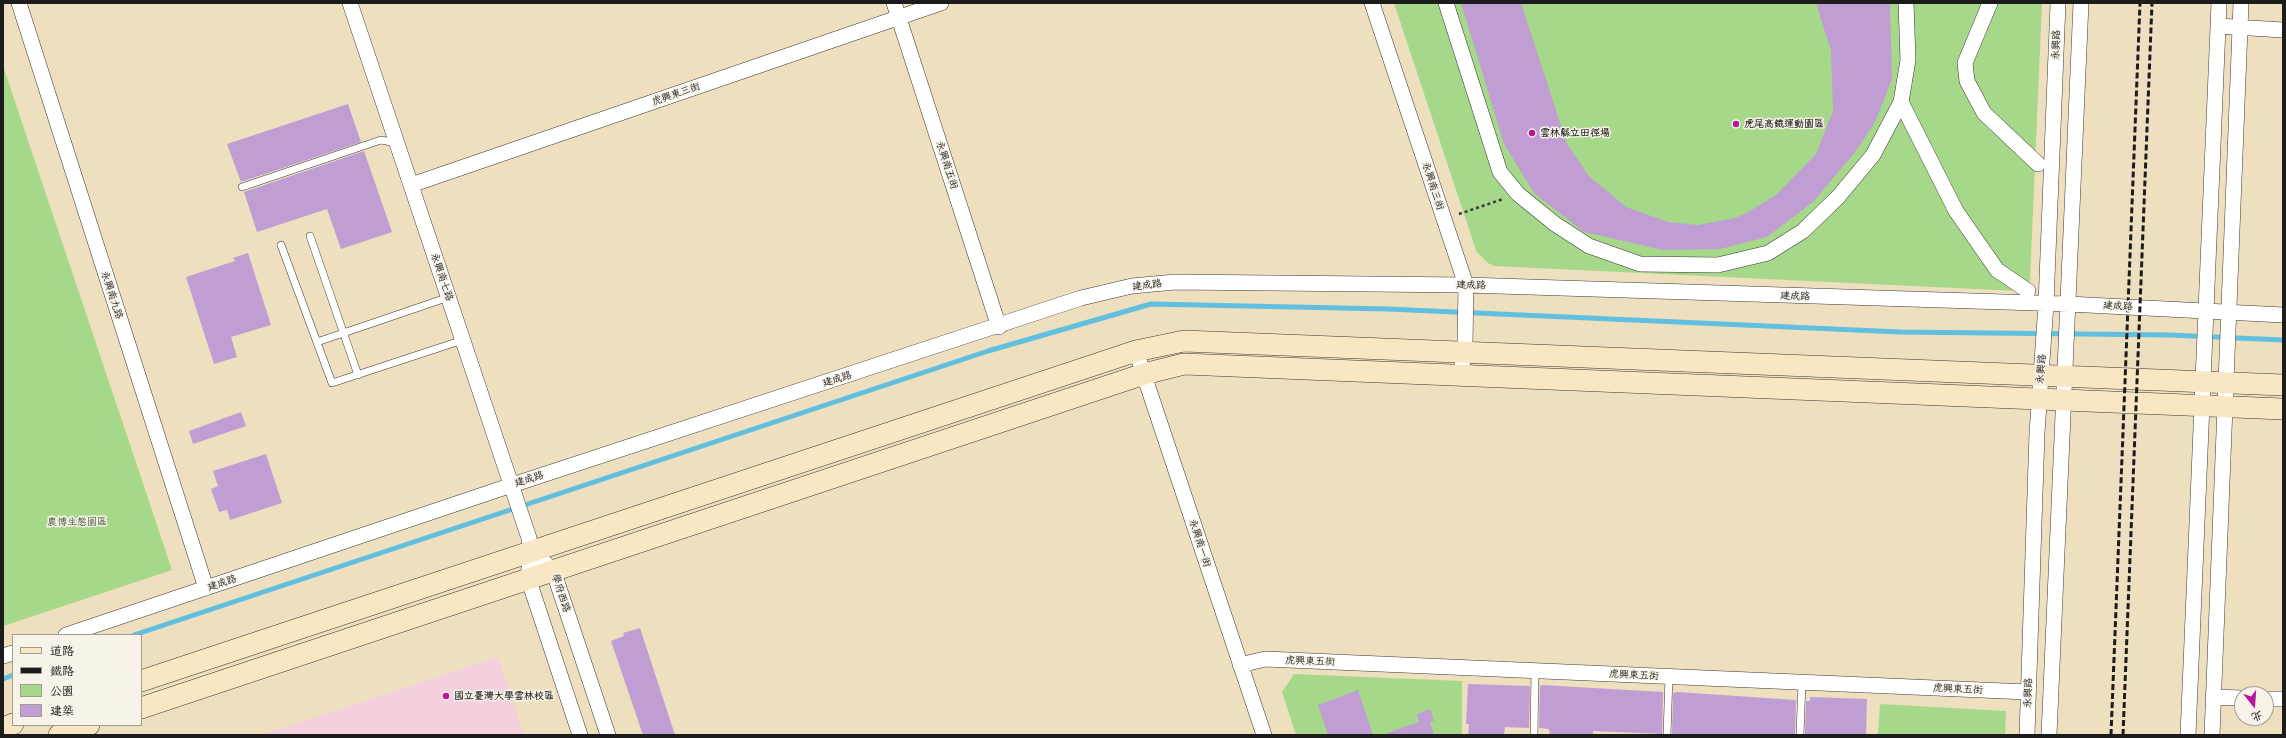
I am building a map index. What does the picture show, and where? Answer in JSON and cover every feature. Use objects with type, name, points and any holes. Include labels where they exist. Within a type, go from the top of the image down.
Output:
[{"type":"street","name":"永興南九路","points":[[19,3],[206,588]]},
{"type":"street","name":"永興南七路","points":[[350,3],[464,340],[514,491],[530,545]]},
{"type":"street","name":"虎興東三街","points":[[412,185],[897,10],[941,3]]},
{"type":"street","name":"永興南三街","points":[[1372,3],[1466,291],[1464,348],[1461,374]]},
{"type":"street","points":[[1446,3],[1500,172],[1518,194],[1555,224],[1589,246],[1640,264],[1718,265],[1768,253],[1803,231],[1838,197],[1873,155],[1901,102],[1908,60],[1906,3]]},
{"type":"street","points":[[1990,3],[1965,63],[1967,80],[1984,113],[2038,164]]},
{"type":"street","name":"永興路","points":[[2027,735],[2039,399],[2045,309],[2058,3]]},
{"type":"street","points":[[2048,735],[2081,3]]},
{"type":"street","points":[[2188,735],[2219,3]]},
{"type":"street","points":[[2212,735],[2225,407],[2227,318],[2242,3]]},
{"type":"street","name":"永興南五街","points":[[897,10],[999,327]]},
{"type":"street","points":[[2218,26],[2283,30]]},
{"type":"street","points":[[1901,102],[1956,211],[1997,270],[2028,291]]},
{"type":"street","name":"建成路","points":[[69,634],[206,588],[514,491],[1081,298],[1132,286],[1175,282],[2068,309],[2227,318],[2283,315]]},
{"type":"street","points":[[142,682],[530,545],[1136,352],[1184,341],[1464,348],[2065,372],[2226,379],[2283,385]]},
{"type":"street","name":"永興南一街","points":[[1136,352],[1264,735]]},
{"type":"street","points":[[142,708],[1144,374],[1184,364],[1461,374],[2064,401],[2283,409]]},
{"type":"street","points":[[530,545],[528,578],[580,735]]},
{"type":"street","name":"學府西路","points":[[530,545],[554,570],[608,735]]},
{"type":"street","name":"虎興東五街","points":[[1240,665],[1265,659],[1535,669],[2028,692]]},
{"type":"street","points":[[2213,697],[2234,698]]},
{"type":"street","points":[[59,735],[86,726]]},
{"type":"lane","points":[[242,187],[381,140],[397,143]]},
{"type":"lane","points":[[310,236],[358,374]]},
{"type":"lane","points":[[281,244],[332,383],[464,340]]},
{"type":"lane","points":[[317,342],[449,297]]},
{"type":"lane","points":[[1534,735],[1535,669]]},
{"type":"lane","points":[[1667,735],[1669,676]]},
{"type":"lane","points":[[1800,735],[1802,682]]},
{"type":"path","points":[[1459,214],[1518,194]]},
{"type":"shaded area","name":"國立臺灣大學雲林校區","points":[[498,657],[524,735],[262,735]]},
{"type":"green space","name":"虎尾高鐵運動園區","points":[[1394,3],[2042,3],[2030,280],[2028,285],[2018,291],[1494,266],[1488,263],[1476,251]]},
{"type":"green space","name":"農博生態園區","points":[[3,66],[172,570],[3,626]]},
{"type":"green space","points":[[1294,674],[1462,681],[1462,735],[1296,735],[1282,692]]},
{"type":"green space","points":[[1880,704],[2006,711],[2005,735],[1878,735]]},
{"type":"building","name":"雲林縣立田徑場","points":[[1461,3],[1521,3],[1567,144],[1589,176],[1626,207],[1668,222],[1698,225],[1735,218],[1747,213],[1776,195],[1816,154],[1833,111],[1831,51],[1816,3],[1890,3],[1892,79],[1875,122],[1856,151],[1813,202],[1767,237],[1720,249],[1663,250],[1584,232],[1534,193],[1504,144]]},
{"type":"building","points":[[348,104],[361,142],[241,182],[227,144]]},
{"type":"building","points":[[364,151],[392,232],[341,249],[327,209],[257,232],[244,192]]},
{"type":"building","points":[[248,253],[271,325],[231,337],[237,357],[214,364],[186,277],[235,261],[233,258]]},
{"type":"building","points":[[241,412],[246,426],[193,444],[189,431]]},
{"type":"building","points":[[266,454],[282,503],[230,520],[227,510],[219,512],[211,489],[218,486],[213,471]]},
{"type":"building","points":[[640,628],[675,735],[643,735],[611,641],[624,636],[623,633]]},
{"type":"building","points":[[1468,684],[1530,686],[1529,728],[1505,727],[1504,735],[1468,735],[1469,724],[1466,724]]},
{"type":"building","points":[[1540,686],[1663,692],[1662,734],[1593,731],[1593,735],[1550,735],[1549,729],[1539,728]]},
{"type":"building","points":[[1358,690],[1373,735],[1328,735],[1318,705]]},
{"type":"building","points":[[1677,692],[1796,700],[1795,735],[1672,734],[1673,693]]},
{"type":"building","points":[[1810,697],[1867,699],[1866,735],[1805,735],[1806,701],[1810,701]]},
{"type":"building","points":[[1430,709],[1434,721],[1430,722],[1434,735],[1387,735],[1387,733],[1419,722],[1417,714]]},
{"type":"waterway","points":[[137,634],[988,351],[1151,304],[1388,309],[1900,332],[2170,335],[2283,340]]},
{"type":"waterway","points":[[3,679],[12,675]]},
{"type":"railway","points":[[2111,735],[2140,3]]},
{"type":"railway","points":[[2123,735],[2152,3]]},
{"type":"place","name":"虎尾高鐵運動園區","points":[[1736,124]]},
{"type":"place","name":"雲林縣立田徑場","points":[[1532,133]]},
{"type":"place","name":"國立臺灣大學雲林校區","points":[[446,696]]}]
